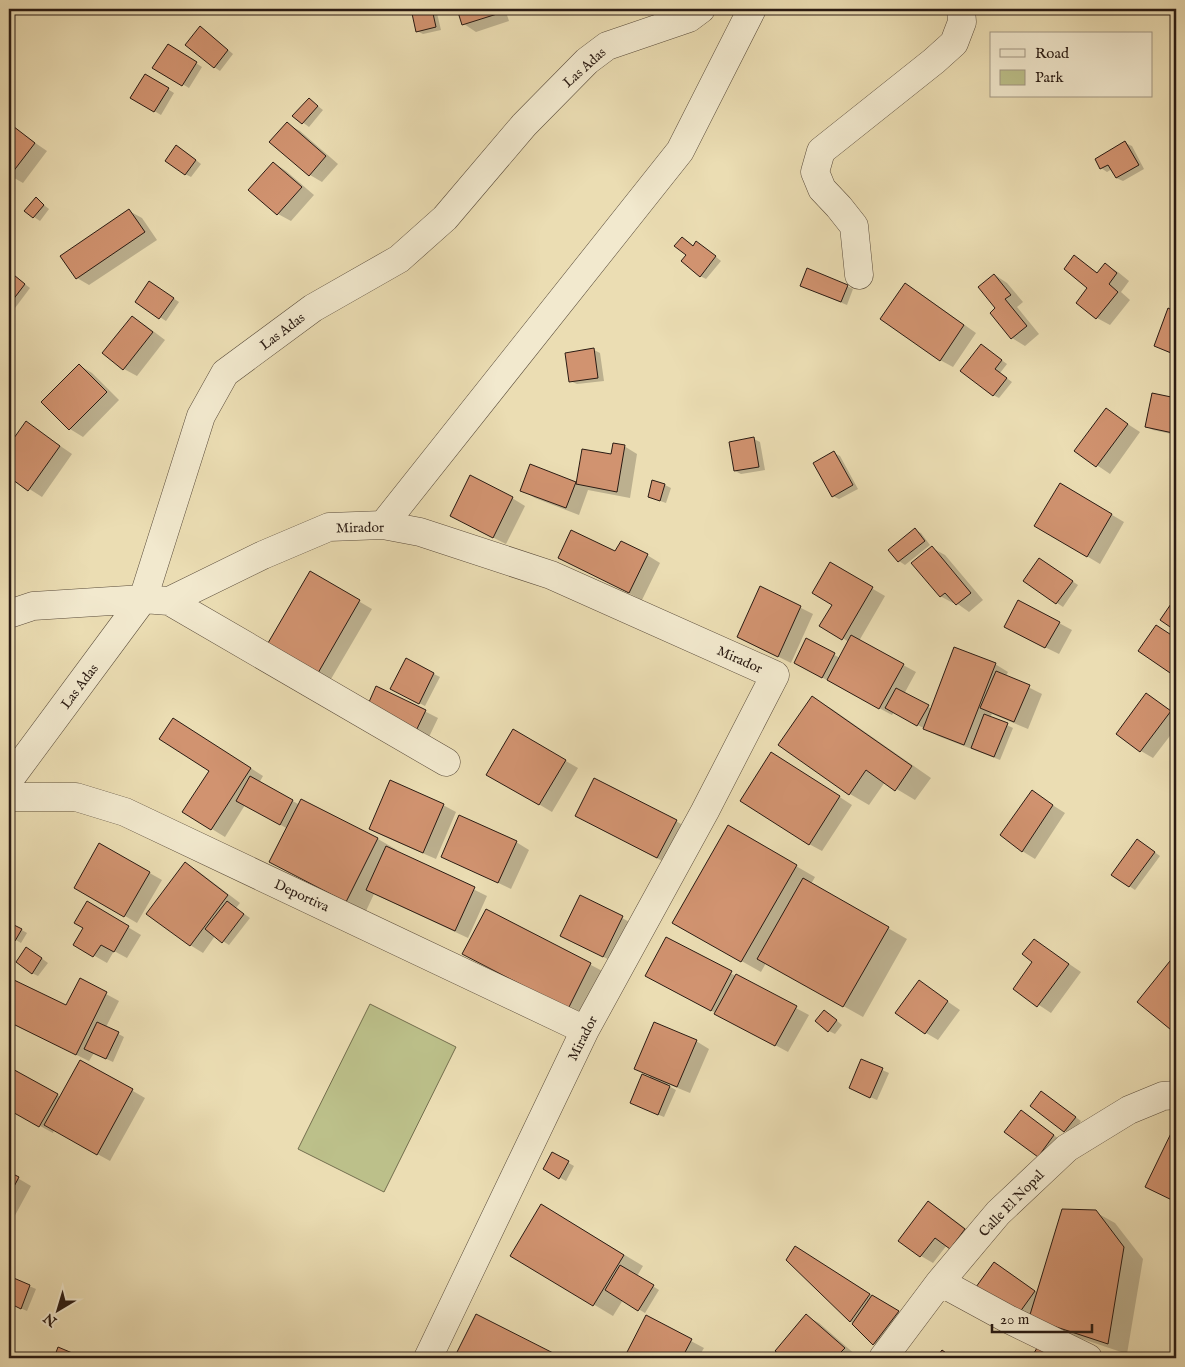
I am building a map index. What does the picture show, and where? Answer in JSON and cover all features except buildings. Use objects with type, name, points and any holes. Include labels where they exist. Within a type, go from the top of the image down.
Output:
[{"type":"street","name":"Las Adas","points":[[9,780],[156,600],[201,416],[225,374],[313,308],[399,259],[445,218],[524,125],[593,56],[607,46],[689,18],[701,9]]},
{"type":"street","points":[[383,525],[680,151],[752,9]]},
{"type":"street","points":[[859,275],[854,226],[822,189],[815,172],[821,151],[954,43],[962,22],[961,9]]},
{"type":"street","name":"Mirador","points":[[9,614],[33,606],[156,600],[329,527],[383,525],[420,532],[551,575],[775,675],[705,812],[585,1030],[428,1358]]},
{"type":"street","points":[[156,600],[446,762]]},
{"type":"street","name":"Deportiva","points":[[9,798],[76,796],[125,812],[585,1030]]},
{"type":"street","name":"Calle El Nopal","points":[[883,1358],[940,1282],[998,1213],[1067,1148],[1129,1110],[1163,1096],[1176,1095]]},
{"type":"street","points":[[940,1282],[1008,1319],[1088,1358]]},
{"type":"green space","points":[[370,1004],[456,1047],[384,1192],[298,1149]]}]
